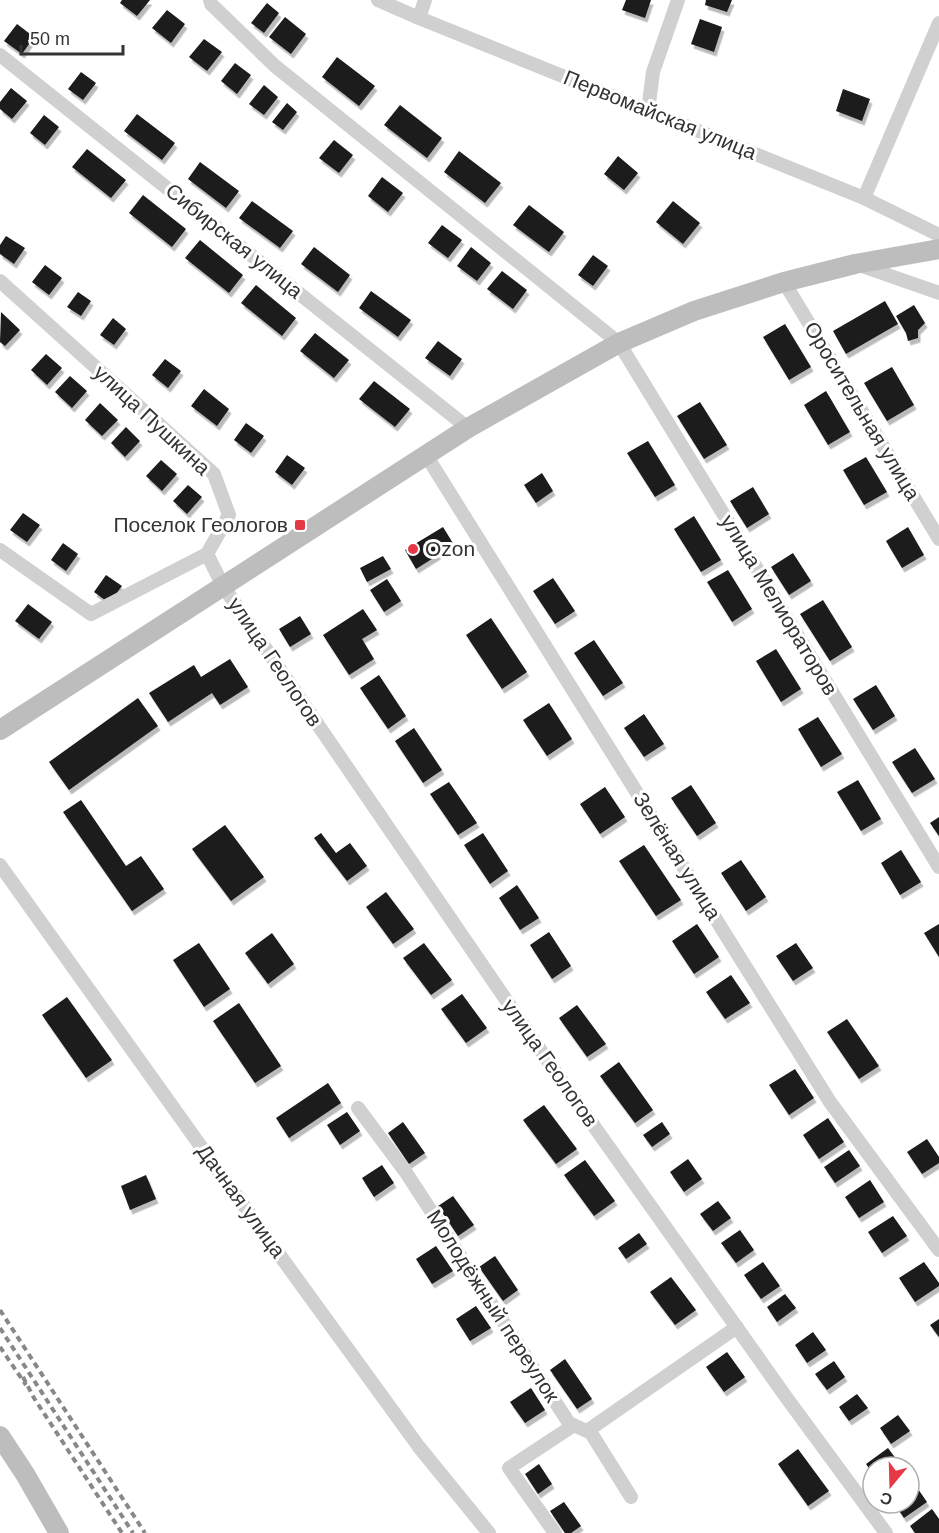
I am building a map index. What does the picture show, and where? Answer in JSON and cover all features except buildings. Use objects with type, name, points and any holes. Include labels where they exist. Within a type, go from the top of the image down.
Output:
[{"type":"street","points":[[210,0],[211,4],[275,66],[620,343]]},
{"type":"street","name":"Первомайская улица","points":[[378,0],[864,198],[939,235]]},
{"type":"street","points":[[418,18],[425,0]]},
{"type":"street","points":[[648,111],[653,72],[678,0]]},
{"type":"street","points":[[864,198],[939,23]]},
{"type":"street","name":"Сибирская улица","points":[[0,55],[468,428]]},
{"type":"street","points":[[0,730],[468,428],[620,343],[694,311],[784,282],[855,264],[939,249]]},
{"type":"street","points":[[855,264],[939,293]]},
{"type":"street","name":"улица Пушкина","points":[[0,281],[214,474],[229,515],[207,554]]},
{"type":"street","name":"Оросительная улица","points":[[784,282],[939,539]]},
{"type":"street","name":"улица Мелиораторов","points":[[620,343],[939,867]]},
{"type":"street","name":"Зелёная улица","points":[[426,455],[830,1102],[939,1250]]},
{"type":"street","points":[[0,550],[91,614],[207,554],[228,583]]},
{"type":"street","name":"улица Геологов","points":[[228,583],[552,1067],[736,1327],[886,1533]]},
{"type":"street","name":"Дачная улица","points":[[0,865],[405,1428],[489,1533]]},
{"type":"street","name":"Молодёжный переулок","points":[[358,1108],[405,1171],[569,1423],[591,1433],[631,1497]]},
{"type":"street","points":[[587,1431],[736,1327]]},
{"type":"street","points":[[555,1533],[508,1468],[574,1425]]},
{"type":"street","points":[[0,1436],[59,1533]]},
{"type":"railway","points":[[0,1310],[145,1533]]},
{"type":"railway","points":[[0,1328],[133,1533]]},
{"type":"railway","points":[[0,1347],[26,1385]]},
{"type":"railway","points":[[23,1377],[34,1398],[122,1533]]},
{"type":"place","name":"Поселок Геологов","points":[[300,525]]},
{"type":"place","name":"Ozon","points":[[413,549]]}]
